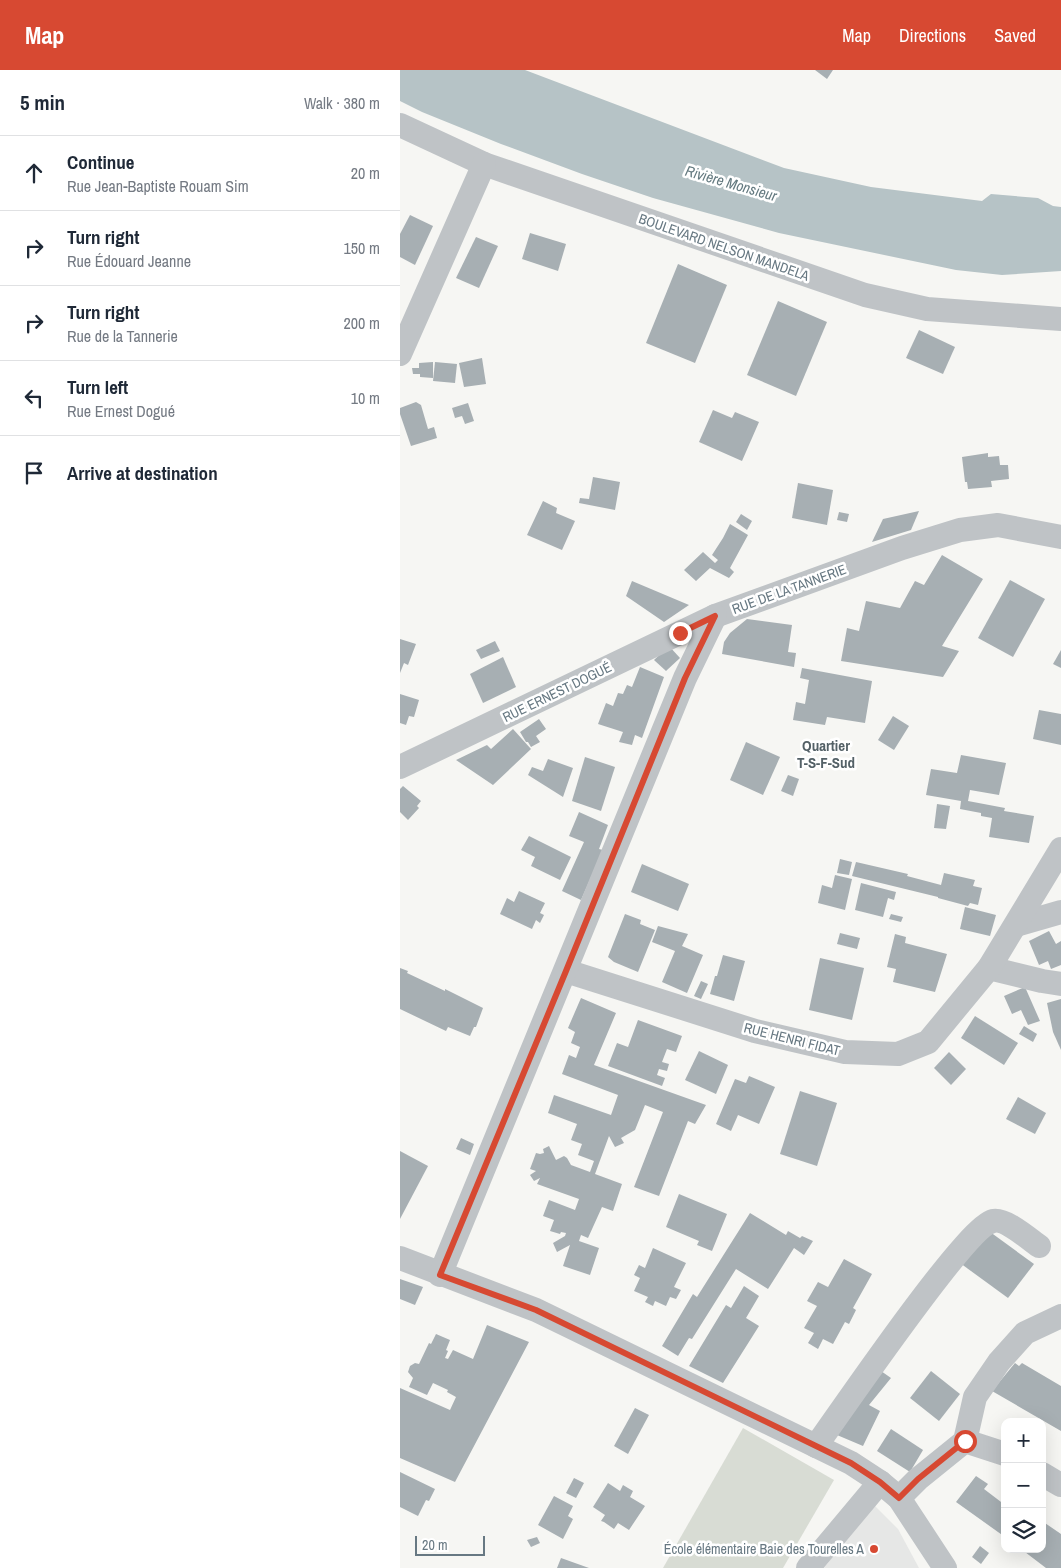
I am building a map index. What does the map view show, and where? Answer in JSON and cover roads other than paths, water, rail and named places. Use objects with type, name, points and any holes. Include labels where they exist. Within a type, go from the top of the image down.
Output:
[{"type":"street","name":"BOULEVARD NELSON MANDELA","points":[[400,125],[484,164],[865,295],[927,309],[1061,319]]},
{"type":"street","points":[[400,354],[484,164]]},
{"type":"street","name":"RUE DE LA TANNERIE","points":[[440,1275],[685,678],[715,616],[902,548],[960,530],[998,525],[1051,535]]},
{"type":"street","points":[[1051,535],[1061,554]]},
{"type":"street","name":"RUE ERNEST DOGUÉ","points":[[400,767],[715,616]]},
{"type":"street","name":"RUE HENRI FIDAT","points":[[566,971],[755,1031],[845,1052],[898,1054],[928,1042],[989,968],[1061,849]]},
{"type":"street","points":[[1016,925],[1061,912]]},
{"type":"street","points":[[989,968],[1061,984]]},
{"type":"street","points":[[816,1446],[923,1296],[984,1225],[1000,1220],[1038,1246]]},
{"type":"street","points":[[400,1258],[440,1275],[536,1310],[851,1463],[880,1482],[899,1498],[945,1568]]},
{"type":"street","points":[[899,1498],[918,1479],[965,1441],[975,1397],[998,1362],[1026,1333],[1061,1316]]},
{"type":"street","points":[[965,1441],[1001,1453]]},
{"type":"street","points":[[1046,1476],[1061,1485]]},
{"type":"street","points":[[808,1568],[880,1482]]},
{"type":"water","name":"Rivière Monsieur","points":[[400,70],[525,70],[784,168],[871,187],[982,201],[991,194],[1038,198],[1053,206],[1061,207],[1061,271],[1002,275],[956,270],[779,233],[653,198],[501,144],[422,112],[400,101]]},
{"type":"place","name":"École élémentaire Baie des Tourelles A","points":[[874,1549]]},
{"type":"district","name":"Quartier T-S-F-Sud","points":[[826,754]]}]
